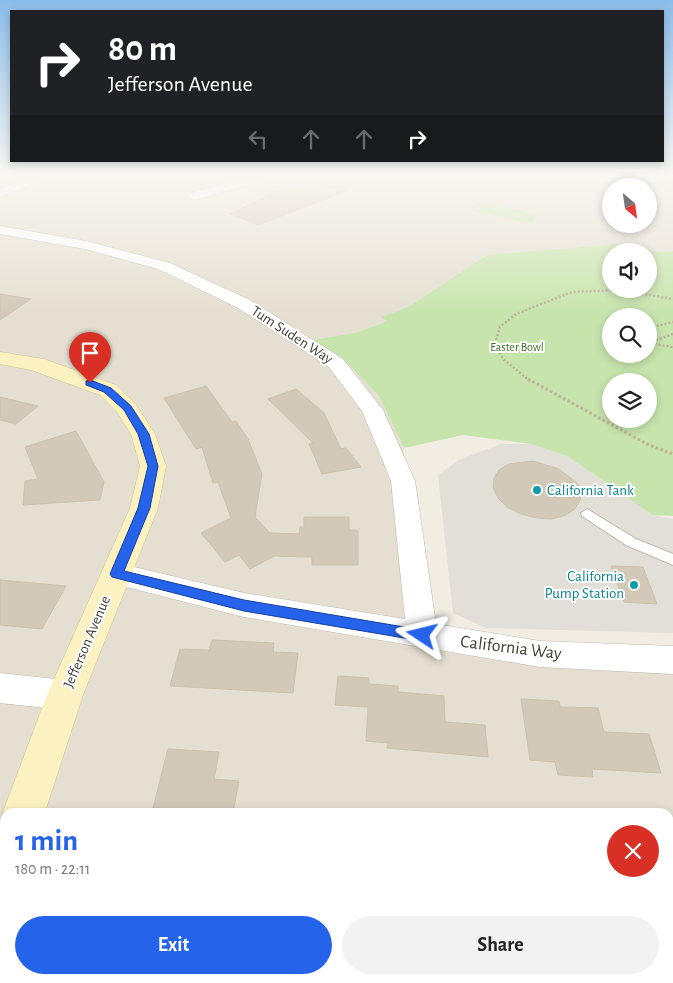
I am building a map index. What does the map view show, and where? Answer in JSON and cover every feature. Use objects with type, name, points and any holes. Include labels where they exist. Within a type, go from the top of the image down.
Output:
[{"type":"street","name":"Tum Suden Way","points":[[0,230],[86,245],[164,266],[244,304],[336,363],[372,410],[403,481],[422,635]]},
{"type":"street","name":"Jefferson Avenue","points":[[0,358],[36,364],[108,390],[128,408],[143,434],[153,466],[144,508],[65,695],[25,808]]},
{"type":"street","name":"California Way","points":[[116,574],[244,605],[540,654],[673,660]]},
{"type":"street","points":[[0,688],[65,695]]},
{"type":"lane","points":[[587,513],[631,542],[673,560]]},
{"type":"path","points":[[673,299],[620,290],[572,292],[516,314],[500,327],[495,343],[504,360],[533,383],[649,445],[673,454]]},
{"type":"path","points":[[657,327],[673,322]]},
{"type":"path","points":[[661,346],[654,344],[654,341],[673,334]]},
{"type":"path","points":[[657,345],[673,347]]},
{"type":"shaded area","points":[[0,223],[602,223],[602,233],[657,233],[658,223],[673,223],[673,251],[657,251],[657,243],[602,243],[602,245],[487,255],[410,306],[383,317],[388,320],[358,332],[315,340],[350,366],[379,396],[404,448],[400,492],[443,643],[673,661],[673,808],[0,808]]},
{"type":"shaded area","points":[[501,444],[531,444],[567,456],[653,515],[673,519],[673,633],[486,628],[453,613],[438,475],[459,460]]},
{"type":"green space","name":"Easter Bowl","points":[[602,245],[602,298],[657,298],[657,251],[673,251],[673,516],[653,515],[567,456],[531,444],[463,435],[404,448],[379,396],[350,366],[314,340],[358,332],[387,321],[382,317],[410,306],[487,255]]},
{"type":"building","points":[[0,294],[31,299],[0,320]]},
{"type":"building","points":[[206,386],[232,422],[236,421],[248,439],[262,474],[255,517],[270,533],[299,534],[300,527],[304,527],[304,517],[349,517],[349,530],[358,530],[358,565],[312,565],[312,557],[274,556],[250,569],[239,555],[225,562],[201,533],[231,518],[218,482],[213,483],[202,447],[196,449],[164,398]]},
{"type":"building","points":[[296,389],[324,413],[341,449],[346,448],[361,467],[322,474],[309,444],[313,443],[268,399]]},
{"type":"building","points":[[0,397],[38,406],[16,424],[0,420]]},
{"type":"building","points":[[76,431],[104,482],[100,500],[23,505],[25,481],[38,479],[25,447]]},
{"type":"building","name":"California Tank","points":[[533,461],[559,469],[577,483],[581,493],[580,501],[575,509],[566,515],[552,519],[537,518],[521,514],[507,507],[498,498],[493,488],[494,478],[499,470],[509,464]]},
{"type":"building","name":"California Pump Station","points":[[611,566],[643,567],[657,604],[624,602]]},
{"type":"building","points":[[0,580],[66,586],[42,629],[0,625]]},
{"type":"building","points":[[212,640],[274,643],[273,652],[298,653],[293,693],[170,686],[180,649],[209,650]]},
{"type":"building","points":[[338,676],[369,678],[369,684],[398,686],[398,692],[444,696],[445,722],[485,725],[488,757],[387,748],[388,743],[366,741],[368,707],[335,705]]},
{"type":"building","points":[[521,699],[559,701],[560,707],[598,708],[604,732],[649,734],[661,773],[592,769],[593,777],[558,775],[555,762],[530,760]]},
{"type":"building","points":[[168,749],[219,752],[214,779],[239,781],[234,808],[153,808]]},
{"type":"place","name":"California Tank","points":[[537,490]]},
{"type":"place","name":"California Pump Station","points":[[634,585]]},
{"type":"route","points":[[90,383],[108,390],[128,408],[143,434],[153,466],[144,508],[116,574],[244,605],[422,635]]}]
